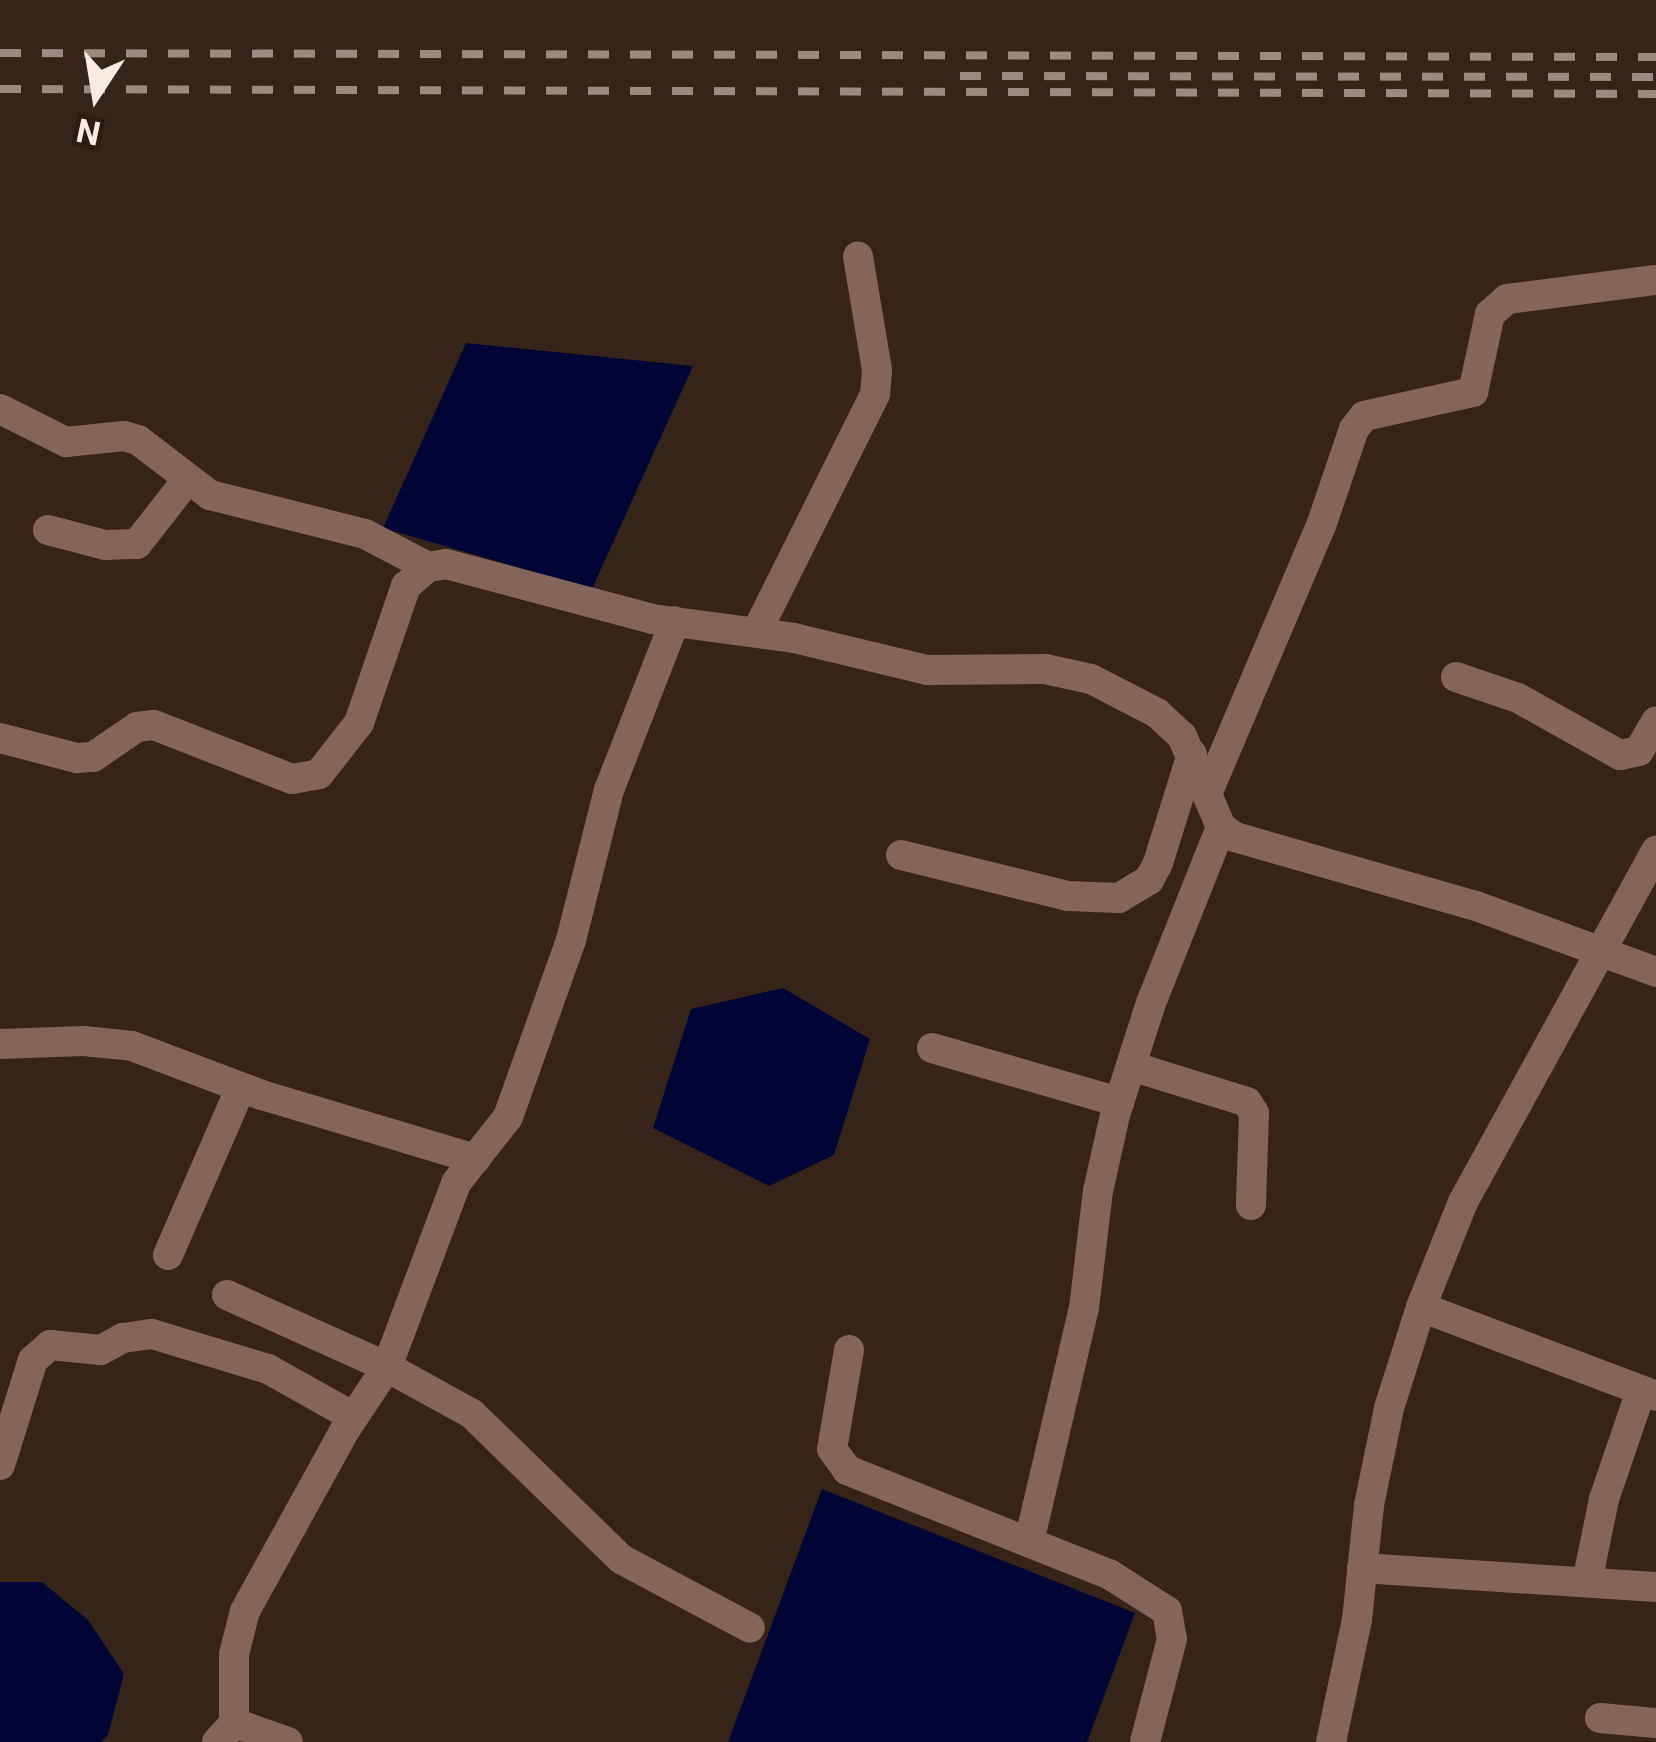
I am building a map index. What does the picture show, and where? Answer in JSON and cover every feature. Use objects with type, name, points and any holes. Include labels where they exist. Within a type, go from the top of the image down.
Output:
[{"type":"street","points":[[757,632],[875,394],[877,370],[858,257]]},
{"type":"street","points":[[1208,794],[1321,526],[1354,429],[1364,416],[1473,392],[1490,314],[1507,299],[1656,280]]},
{"type":"street","points":[[0,410],[66,442],[124,436],[138,440],[210,495],[365,534],[428,567],[466,567],[622,612],[757,632],[948,673],[1064,670],[1157,713],[1182,736],[1221,827],[1253,843],[1476,906],[1656,972]]},
{"type":"street","points":[[48,530],[105,544],[137,544],[187,480]]},
{"type":"street","points":[[0,738],[77,758],[93,757],[137,727],[154,725],[292,779],[319,774],[358,724],[398,600],[428,567]]},
{"type":"street","points":[[288,1742],[225,1732],[234,1654],[245,1611],[387,1367],[456,1184],[508,1117],[571,940],[609,790],[674,621]]},
{"type":"street","points":[[1456,677],[1518,698],[1620,755],[1639,751],[1656,722]]},
{"type":"street","points":[[901,855],[1068,896],[1119,898],[1149,880],[1158,863],[1192,754]]},
{"type":"street","points":[[1029,1542],[1084,1308],[1097,1192],[1119,1102],[1221,827]]},
{"type":"street","points":[[1331,1742],[1389,1408],[1420,1307],[1463,1202],[1656,851]]},
{"type":"street","points":[[0,1044],[84,1041],[133,1046],[241,1087],[476,1159]]},
{"type":"street","points":[[932,1048],[1119,1102]]},
{"type":"street","points":[[1131,1066],[1247,1102],[1254,1113],[1250,1205]]},
{"type":"street","points":[[167,1255],[241,1087]]},
{"type":"street","points":[[227,1295],[387,1367],[472,1414],[583,1528],[621,1559],[750,1628]]},
{"type":"street","points":[[1420,1307],[1649,1393],[1604,1499],[1587,1582]]},
{"type":"street","points":[[0,1465],[34,1360],[50,1345],[100,1351],[123,1338],[152,1334],[268,1369],[354,1417]]},
{"type":"street","points":[[849,1350],[832,1449],[847,1470],[1109,1574],[1167,1611],[1172,1639],[1145,1742]]},
{"type":"street","points":[[1363,1568],[1656,1587]]},
{"type":"street","points":[[1600,1718],[1656,1723]]},
{"type":"shaded area","points":[[466,343],[693,366],[592,589],[383,528]]},
{"type":"shaded area","points":[[783,988],[870,1039],[834,1155],[769,1186],[653,1128],[691,1009]]},
{"type":"shaded area","points":[[822,1489],[1135,1613],[1087,1742],[728,1742]]},
{"type":"shaded area","points":[[0,1582],[42,1582],[88,1620],[124,1674],[108,1735],[101,1742],[0,1742]]},
{"type":"railway","points":[[0,53],[1656,57]]},
{"type":"railway","points":[[960,76],[1656,77]]},
{"type":"railway","points":[[0,89],[1656,94]]}]
